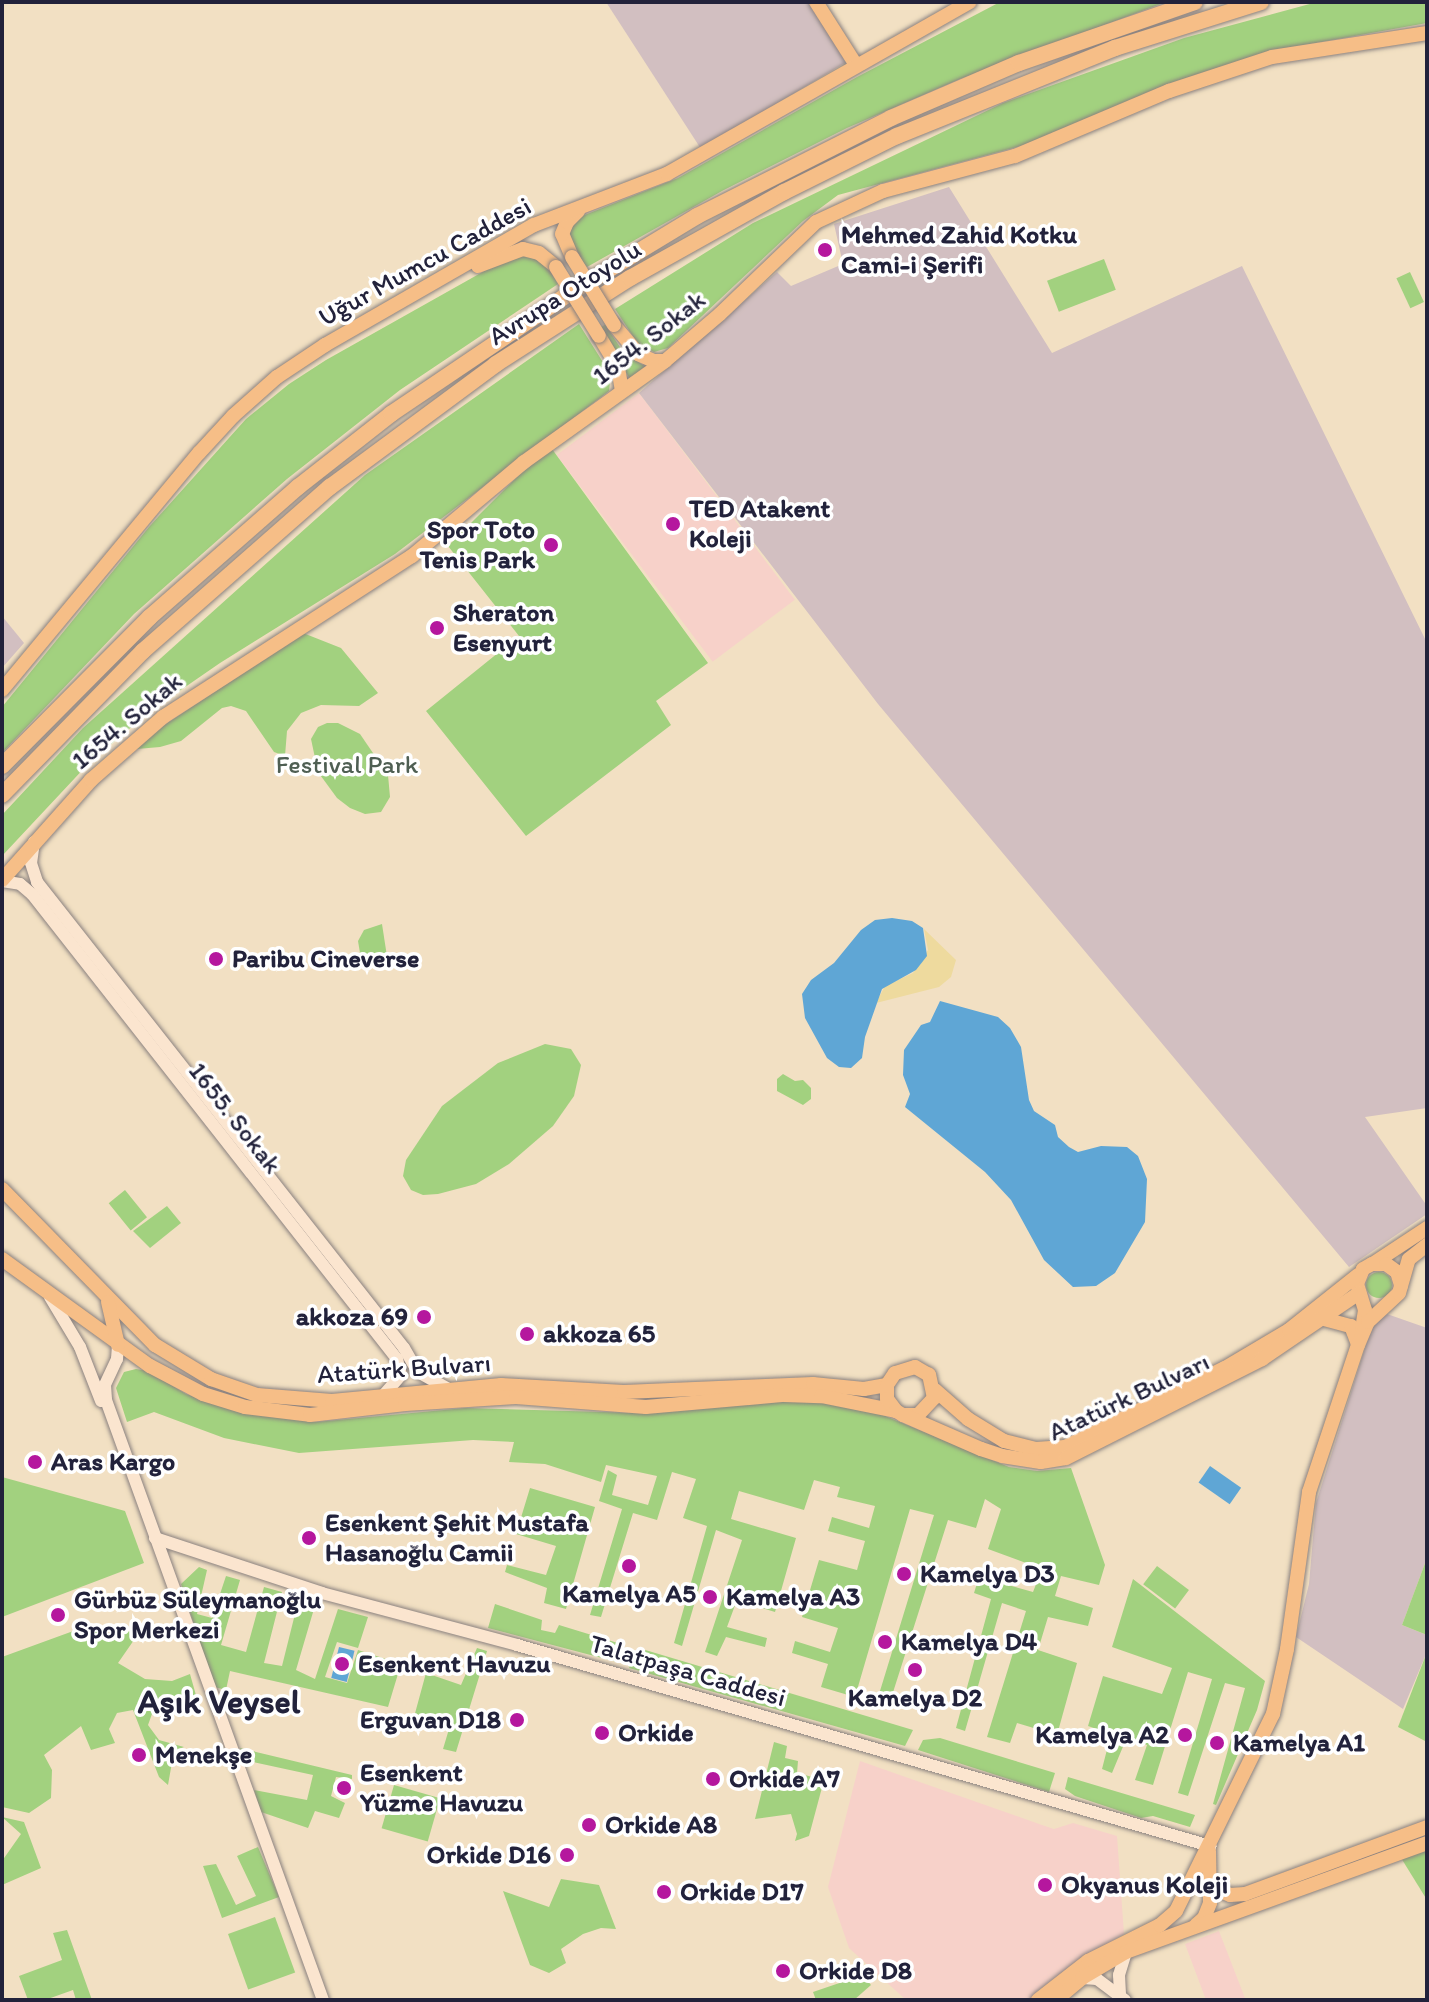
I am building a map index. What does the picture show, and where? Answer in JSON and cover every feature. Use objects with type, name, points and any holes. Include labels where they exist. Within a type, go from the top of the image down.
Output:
[{"type":"highway","name":"Avrupa Otoyolu","points":[[2,766],[150,617],[298,487],[391,414],[565,296],[697,216],[891,118],[1032,58],[1195,2]]},
{"type":"highway","name":"Avrupa Otoyolu","points":[[2,795],[143,651],[330,487],[496,364],[630,278],[771,199],[897,136],[1115,48],[1261,2]]},
{"type":"main road","points":[[816,2],[856,65]]},
{"type":"main road","name":"Uğur Mumcu Caddesi","points":[[2,690],[233,416],[277,377],[325,345],[534,225],[667,174],[970,2]]},
{"type":"main road","name":"1654. Sokak","points":[[2,880],[99,772],[163,717],[264,648],[412,556],[524,462],[665,361],[720,314],[796,239],[835,211],[883,191],[1015,156],[1169,91],[1272,57],[1427,33]]},
{"type":"main road","points":[[584,206],[570,217],[562,232],[572,257],[614,325],[638,354],[652,361],[665,361]]},
{"type":"main road","points":[[432,285],[517,250],[539,253],[556,267],[599,336],[618,368],[622,390]]},
{"type":"main road","name":"Atatürk Bulvarı","points":[[2,1189],[107,1299],[169,1356],[236,1389],[308,1401],[501,1385],[624,1392],[813,1384],[864,1389],[887,1385]]},
{"type":"main road","name":"Atatürk Bulvarı","points":[[935,1390],[968,1419],[1004,1441],[1036,1449],[1065,1447],[1249,1354],[1296,1324],[1372,1264],[1427,1228]]},
{"type":"main road","points":[[1038,2000],[1088,1961],[1160,1925],[1176,1911],[1184,1890],[1210,1846],[1261,1744],[1277,1700],[1309,1492],[1358,1345],[1368,1322],[1389,1304],[1401,1287],[1409,1259],[1427,1245]]},
{"type":"main road","name":"Atatürk Bulvarı","points":[[2,1259],[50,1297],[150,1366],[211,1397],[254,1409],[310,1415],[405,1404],[516,1397],[646,1407],[784,1395],[821,1396],[899,1413],[1002,1456],[1041,1462],[1066,1458],[1262,1359],[1360,1296]]},
{"type":"main road","points":[[1372,1264],[1392,1267],[1400,1277],[1401,1287]]},
{"type":"main road","points":[[1358,1275],[1365,1315],[1358,1345]]},
{"type":"main road","points":[[1360,1296],[1377,1306],[1389,1304]]},
{"type":"main road","points":[[107,1299],[118,1345]]},
{"type":"main road","points":[[1324,1319],[1338,1320],[1351,1326],[1358,1345]]},
{"type":"main road","points":[[915,1367],[929,1375],[935,1390],[925,1411],[899,1413],[887,1399],[887,1385],[895,1373],[915,1367]]},
{"type":"main road","points":[[405,1404],[416,1391]]},
{"type":"main road","points":[[1184,1890],[1195,1881],[1230,1895],[1245,1894],[1427,1827]]},
{"type":"main road","points":[[1056,2000],[1082,1978],[1126,1952],[1427,1843]]},
{"type":"main road","points":[[1196,1925],[1208,1909],[1210,1846]]},
{"type":"main road","points":[[1176,1911],[1184,1921],[1196,1925]]},
{"type":"street","name":"1655. Sokak","points":[[34,842],[31,863],[37,882],[322,1254],[401,1365],[398,1380],[382,1397]]},
{"type":"street","name":"1655. Sokak","points":[[2,880],[20,884],[32,894],[322,1254],[404,1348],[418,1372]]},
{"type":"street","points":[[50,1297],[80,1347],[143,1506],[323,2000]]},
{"type":"street","points":[[118,1345],[114,1368],[105,1385],[106,1400],[143,1506]]},
{"type":"street","points":[[114,1368],[128,1362],[150,1366]]},
{"type":"street","points":[[418,1372],[432,1383],[447,1388]]},
{"type":"street","points":[[416,1391],[418,1372]]},
{"type":"street","name":"Talatpaşa Caddesi","points":[[155,1538],[322,1593],[532,1649],[1210,1846]]},
{"type":"street","points":[[1122,1997],[1119,1975],[1126,1952]]},
{"type":"street","points":[[1082,1978],[1097,1979],[1122,1997]]},
{"type":"shaded area","points":[[606,2],[811,2],[848,61],[701,149]]},
{"type":"shaded area","points":[[949,187],[1052,353],[1242,266],[1427,643],[1427,1108],[1365,1117],[1427,1206],[1427,1214],[1349,1267],[878,704],[639,393],[777,272],[791,286],[843,264],[834,224]]},
{"type":"shaded area","name":"TED Atakent Koleji","points":[[639,393],[795,600],[713,662],[557,455]]},
{"type":"shaded area","points":[[2,616],[24,643],[2,668]]},
{"type":"shaded area","points":[[1387,1314],[1427,1328],[1427,1558],[1402,1625],[1427,1635],[1427,1652],[1403,1709],[1296,1637],[1309,1584],[1316,1503],[1372,1326]]},
{"type":"shaded area","points":[[860,1761],[1054,1829],[1073,1823],[1117,1836],[1124,1934],[1087,1956],[1031,2000],[906,2000],[849,1948],[828,1887]]},
{"type":"shaded area","points":[[1219,1931],[1245,1998],[1206,2000],[1185,1944]]},
{"type":"green space","points":[[1000,2],[1166,2],[960,79],[847,128],[722,191],[587,267],[571,247],[568,231],[582,216],[678,178],[857,77]]},
{"type":"green space","points":[[1317,2],[1427,2],[1427,23],[1271,51],[1021,146],[838,195],[803,221],[668,348],[654,352],[638,344],[615,309],[753,223],[1003,103],[1184,38]]},
{"type":"green space","points":[[534,255],[547,266],[558,284],[400,390],[287,479],[134,614],[2,753],[2,707],[149,527],[246,419],[289,384],[326,360],[495,265],[518,256]]},
{"type":"green space","points":[[1104,259],[1116,290],[1059,312],[1047,281]]},
{"type":"green space","points":[[1410,272],[1424,302],[1410,308],[1396,278]]},
{"type":"green space","points":[[579,324],[611,375],[609,391],[395,554],[220,663],[149,712],[89,763],[2,856],[2,815],[83,728],[365,475]]},
{"type":"green space","points":[[605,325],[624,353],[646,367],[630,379],[599,328]]},
{"type":"green space","points":[[552,449],[708,663],[656,701],[671,725],[526,836],[426,711],[519,636],[448,546],[522,472]]},
{"type":"green space","points":[[303,633],[341,648],[378,693],[359,706],[321,705],[301,713],[287,731],[285,756],[274,752],[246,711],[231,706],[222,708],[181,741],[137,749],[154,732]]},
{"type":"green space","name":"Festival Park","points":[[338,723],[360,734],[388,775],[390,797],[381,812],[365,814],[350,808],[337,798],[318,772],[311,739],[318,727]]},
{"type":"green space","points":[[382,924],[388,963],[374,964],[360,953],[358,941],[364,930]]},
{"type":"green space","points":[[545,1044],[571,1049],[581,1065],[574,1096],[553,1126],[509,1164],[476,1184],[438,1194],[423,1195],[411,1190],[403,1176],[406,1160],[442,1106],[498,1063]]},
{"type":"green space","points":[[783,1074],[795,1081],[803,1080],[811,1088],[811,1099],[803,1105],[777,1091],[777,1079]]},
{"type":"green space","points":[[125,1190],[147,1217],[131,1230],[109,1203]]},
{"type":"green space","points":[[167,1206],[181,1223],[150,1248],[133,1231]]},
{"type":"green space","points":[[1379,1272],[1388,1276],[1392,1285],[1388,1294],[1379,1298],[1370,1294],[1366,1285],[1370,1276]]},
{"type":"green space","points":[[136,1369],[148,1371],[186,1394],[235,1411],[316,1422],[465,1408],[638,1413],[798,1400],[856,1404],[1009,1467],[1037,1471],[1071,1468],[1105,1565],[1099,1585],[1061,1576],[1055,1596],[1093,1608],[1088,1626],[1048,1617],[1038,1650],[1077,1663],[1057,1735],[1017,1723],[1010,1743],[987,1737],[1026,1611],[1002,1603],[965,1731],[956,1728],[991,1599],[974,1593],[979,1577],[1033,1592],[1042,1569],[988,1549],[1001,1509],[985,1499],[976,1528],[948,1520],[888,1708],[876,1704],[934,1515],[910,1509],[855,1697],[821,1687],[828,1664],[792,1653],[795,1641],[830,1652],[838,1628],[802,1617],[819,1560],[857,1570],[865,1541],[828,1531],[832,1517],[869,1528],[875,1506],[837,1497],[840,1487],[814,1480],[804,1510],[739,1491],[731,1519],[796,1538],[775,1612],[737,1600],[727,1627],[767,1638],[765,1647],[726,1637],[717,1656],[705,1652],[742,1540],[716,1530],[682,1646],[674,1643],[707,1526],[683,1518],[696,1479],[672,1472],[657,1520],[633,1513],[601,1617],[590,1615],[622,1509],[599,1501],[608,1470],[617,1475],[612,1495],[648,1505],[657,1476],[606,1465],[601,1482],[545,1464],[509,1462],[514,1442],[473,1440],[299,1453],[224,1438],[154,1412],[127,1422],[116,1388],[124,1372]]},
{"type":"green space","points":[[2,1477],[125,1511],[144,1563],[2,1617]]},
{"type":"green space","points":[[530,1488],[595,1507],[566,1609],[544,1603],[547,1588],[505,1572],[507,1565],[546,1575],[556,1546],[516,1534]]},
{"type":"green space","points":[[1427,1558],[1427,1635],[1402,1625]]},
{"type":"green space","points":[[1157,1566],[1189,1590],[1175,1608],[1143,1584]]},
{"type":"green space","points":[[199,1567],[207,1570],[197,1614],[212,1618],[226,1576],[240,1580],[221,1645],[246,1652],[264,1587],[282,1592],[264,1663],[282,1666],[299,1598],[316,1602],[296,1670],[315,1679],[338,1609],[368,1617],[358,1648],[337,1642],[325,1677],[347,1683],[358,1650],[401,1664],[388,1707],[230,1671],[226,1690],[214,1687],[181,1584]]},
{"type":"green space","points":[[1133,1579],[1265,1681],[1257,1710],[1216,1805],[1213,1804],[1245,1688],[1225,1683],[1188,1796],[1178,1793],[1212,1679],[1188,1672],[1153,1785],[1135,1780],[1147,1745],[1127,1737],[1112,1773],[1102,1769],[1111,1734],[1088,1726],[1103,1676],[1162,1694],[1172,1668],[1112,1647]]},
{"type":"green space","points":[[495,1604],[542,1620],[541,1630],[555,1633],[559,1625],[621,1644],[617,1662],[488,1628]]},
{"type":"green space","points":[[87,1626],[110,1637],[143,1627],[118,1663],[145,1679],[172,1681],[190,1674],[201,1713],[157,1700],[148,1725],[159,1740],[184,1747],[174,1751],[168,1785],[159,1777],[133,1710],[117,1713],[109,1729],[115,1743],[91,1750],[81,1726],[44,1755],[52,1770],[51,1798],[29,1813],[2,1807],[2,1657]]},
{"type":"green space","points":[[477,1648],[487,1651],[456,1752],[443,1749],[449,1729],[414,1717],[426,1673],[461,1685]]},
{"type":"green space","points":[[637,1650],[913,1730],[905,1746],[629,1668]]},
{"type":"green space","points":[[1427,1652],[1427,1742],[1398,1727]]},
{"type":"green space","points":[[940,1738],[1055,1773],[1049,1792],[918,1750],[923,1740]]},
{"type":"green space","points":[[774,1742],[787,1746],[785,1758],[798,1761],[797,1773],[824,1780],[809,1836],[795,1841],[797,1834],[791,1814],[755,1819]]},
{"type":"green space","points":[[240,1748],[352,1775],[352,1779],[336,1777],[331,1796],[345,1803],[339,1818],[315,1811],[308,1828],[261,1812],[254,1790],[307,1800],[313,1775],[244,1760]]},
{"type":"green space","points":[[1068,1777],[1195,1815],[1190,1827],[1153,1816],[1141,1818],[1075,1796],[1065,1789]]},
{"type":"green space","points":[[394,1785],[440,1798],[428,1841],[382,1828]]},
{"type":"green space","points":[[2,1817],[24,1822],[41,1868],[2,1885],[2,1861],[21,1834]]},
{"type":"green space","points":[[1427,1843],[1427,1900],[1398,1853]]},
{"type":"green space","points":[[258,1847],[279,1897],[222,1918],[203,1866],[216,1864],[236,1905],[256,1896],[237,1856]]},
{"type":"green space","points":[[561,1879],[599,1885],[616,1929],[601,1928],[583,1934],[561,1949],[566,1963],[549,1973],[530,1965],[503,1891],[549,1907]]},
{"type":"green space","points":[[275,1917],[295,1972],[248,1990],[228,1934]]},
{"type":"green space","points":[[67,1930],[92,2000],[76,2000],[73,1990],[45,2000],[28,2000],[19,1976],[62,1960],[53,1933]]},
{"type":"green space","points":[[863,1975],[871,1985],[854,2000],[816,2000],[813,1992]]},
{"type":"sand","points":[[924,929],[956,960],[951,977],[939,987],[876,1003],[885,986],[913,973],[928,950]]},
{"type":"water","points":[[892,918],[912,921],[923,928],[927,956],[916,970],[882,989],[865,1037],[862,1058],[851,1068],[839,1067],[827,1058],[805,1018],[802,994],[811,980],[834,963],[861,930],[875,920]]},
{"type":"water","points":[[940,1001],[998,1017],[1010,1028],[1021,1047],[1029,1100],[1034,1111],[1055,1125],[1058,1137],[1069,1147],[1078,1152],[1101,1146],[1127,1147],[1138,1156],[1147,1179],[1145,1222],[1115,1273],[1096,1286],[1073,1287],[1044,1260],[1011,1200],[985,1172],[905,1107],[910,1094],[903,1075],[904,1050],[921,1025],[930,1022]]},
{"type":"water","points":[[1210,1466],[1241,1488],[1230,1504],[1199,1482]]},
{"type":"water","name":"Esenkent Havuzu","points":[[339,1647],[355,1651],[347,1682],[331,1678]]},
{"type":"place","name":"Mehmed Zahid Kotku Cami-i Şerifi","points":[[825,250]]},
{"type":"place","name":"TED Atakent Koleji","points":[[673,524]]},
{"type":"place","name":"Spor Toto Tenis Park","points":[[551,545]]},
{"type":"place","name":"Sheraton Esenyurt","points":[[437,628]]},
{"type":"place","name":"Paribu Cineverse","points":[[216,959]]},
{"type":"place","name":"akkoza 69","points":[[424,1317]]},
{"type":"place","name":"akkoza 65","points":[[527,1334]]},
{"type":"place","name":"Aras Kargo","points":[[35,1462]]},
{"type":"place","name":"Esenkent Şehit Mustafa Hasanoğlu Camii","points":[[309,1538]]},
{"type":"place","name":"Kamelya A5","points":[[629,1566]]},
{"type":"place","name":"Kamelya D3","points":[[904,1574]]},
{"type":"place","name":"Kamelya A3","points":[[710,1597]]},
{"type":"place","name":"Gürbüz Süleymanoğlu Spor Merkezi","points":[[58,1615]]},
{"type":"place","name":"Kamelya D4","points":[[885,1642]]},
{"type":"place","name":"Esenkent Havuzu","points":[[342,1664]]},
{"type":"place","name":"Kamelya D2","points":[[915,1670]]},
{"type":"place","name":"Erguvan D18","points":[[517,1720]]},
{"type":"place","name":"Orkide","points":[[602,1733]]},
{"type":"place","name":"Kamelya A2","points":[[1185,1735]]},
{"type":"place","name":"Kamelya A1","points":[[1217,1743]]},
{"type":"place","name":"Menekşe","points":[[139,1755]]},
{"type":"place","name":"Orkide A7","points":[[713,1779]]},
{"type":"place","name":"Esenkent Yüzme Havuzu","points":[[344,1788]]},
{"type":"place","name":"Orkide A8","points":[[589,1825]]},
{"type":"place","name":"Orkide D16","points":[[567,1855]]},
{"type":"place","name":"Okyanus Koleji","points":[[1045,1885]]},
{"type":"place","name":"Orkide D17","points":[[664,1892]]},
{"type":"place","name":"Orkide D8","points":[[783,1971]]},
{"type":"district","name":"Aşık Veysel","points":[[219,1702]]}]
